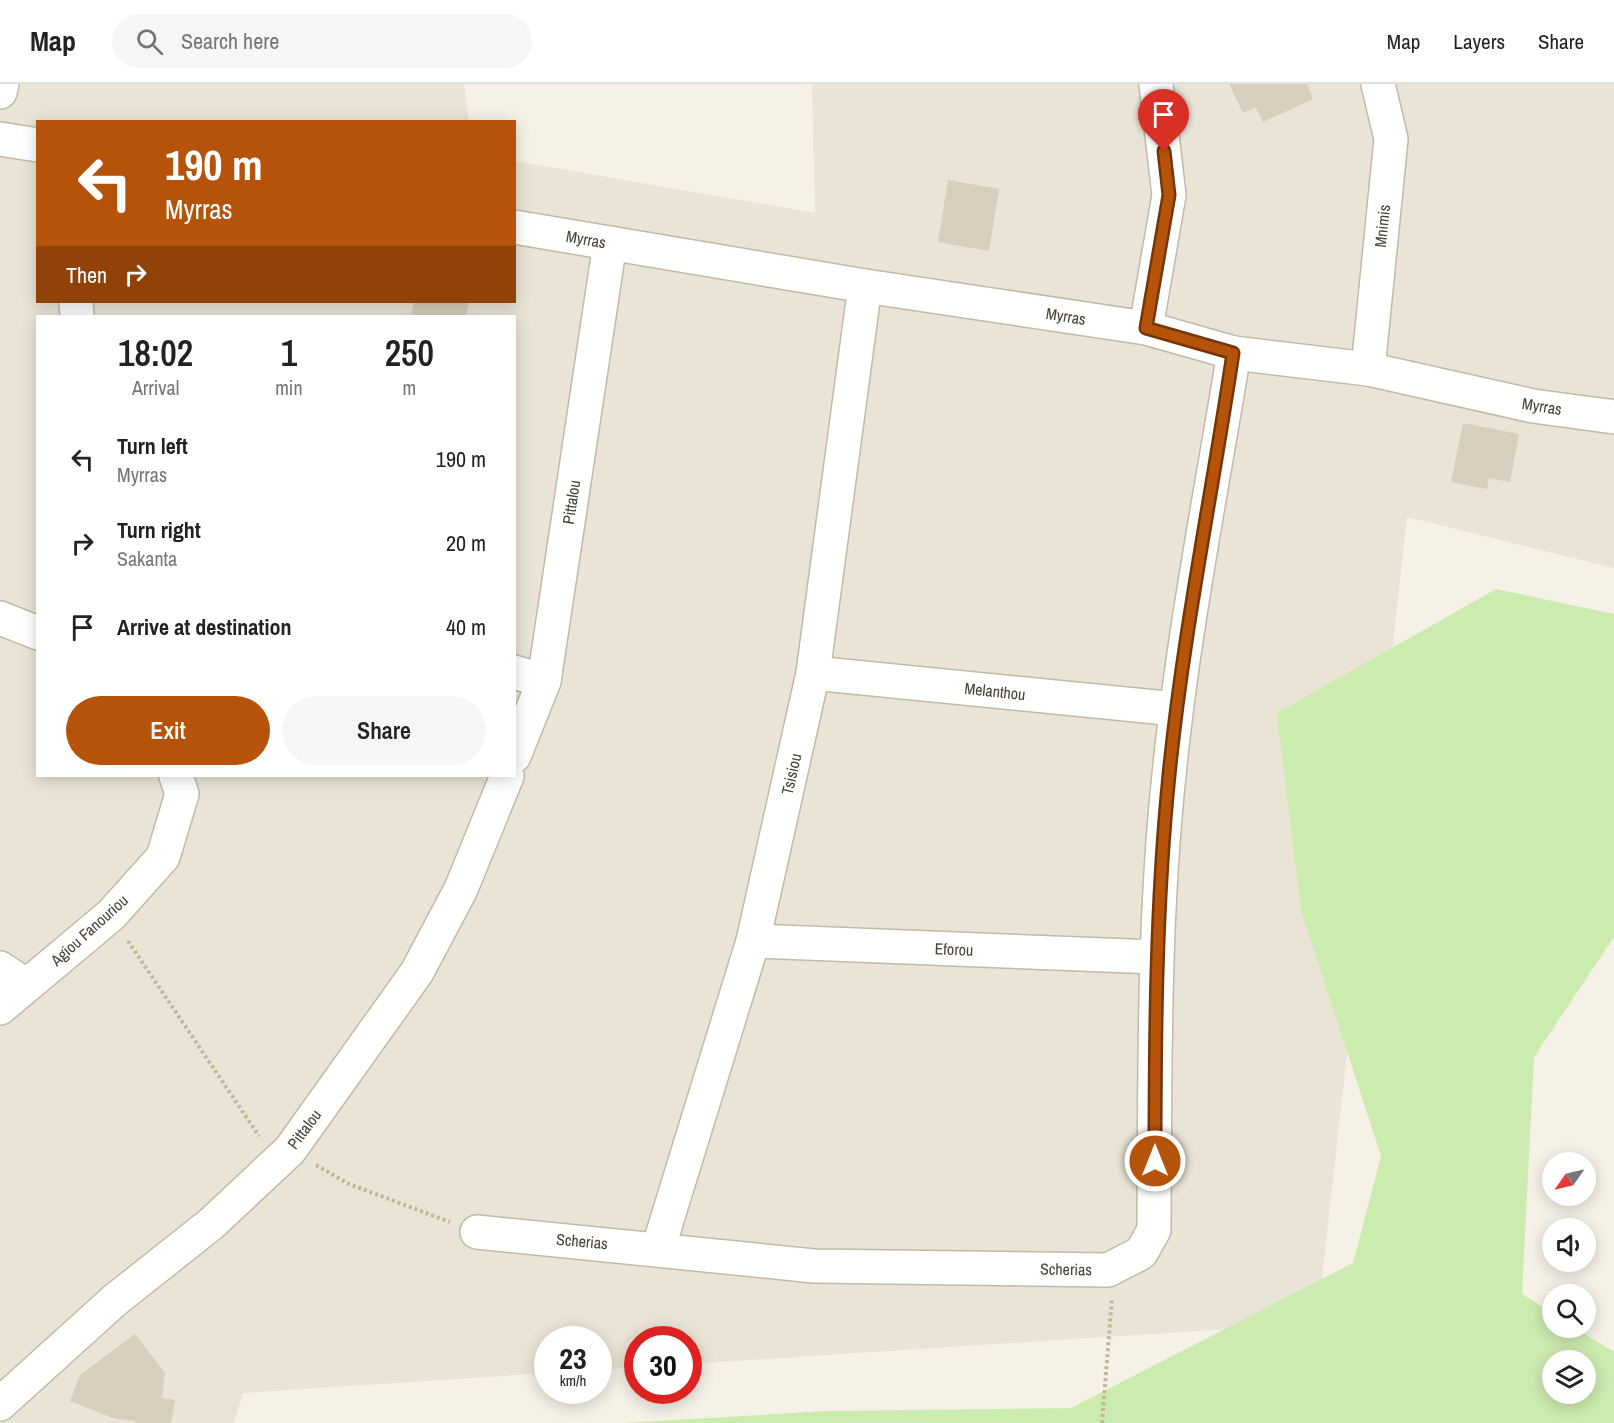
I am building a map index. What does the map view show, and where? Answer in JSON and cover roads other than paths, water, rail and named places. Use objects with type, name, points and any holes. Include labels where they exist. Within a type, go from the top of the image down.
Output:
[{"type":"street","points":[[0,92],[2,84]]},
{"type":"street","points":[[1146,328],[1169,195],[1156,84]]},
{"type":"street","name":"Mnimis","points":[[1368,369],[1391,140],[1378,84]]},
{"type":"street","points":[[0,139],[36,145]]},
{"type":"street","name":"Myrras","points":[[516,227],[865,286],[1146,328],[1233,353],[1368,369],[1533,406],[1614,417]]},
{"type":"street","name":"Pittalou","points":[[516,745],[610,243]]},
{"type":"street","name":"Tsisiou","points":[[658,1249],[753,941],[813,674],[865,286]]},
{"type":"street","name":"Scherias","points":[[477,1232],[814,1266],[1108,1270],[1141,1252],[1154,1230],[1156,957],[1168,777],[1176,709],[1233,353]]},
{"type":"street","points":[[0,618],[36,632]]},
{"type":"street","name":"Melanthou","points":[[813,674],[1176,709]]},
{"type":"street","name":"Agiou Fanouriou","points":[[0,1008],[13,977],[111,915],[163,857],[182,794],[176,777]]},
{"type":"street","name":"Pittalou","points":[[0,1404],[115,1300],[211,1224],[283,1156],[417,972],[461,889],[507,777]]},
{"type":"street","name":"Eforou","points":[[753,941],[1156,957]]}]
